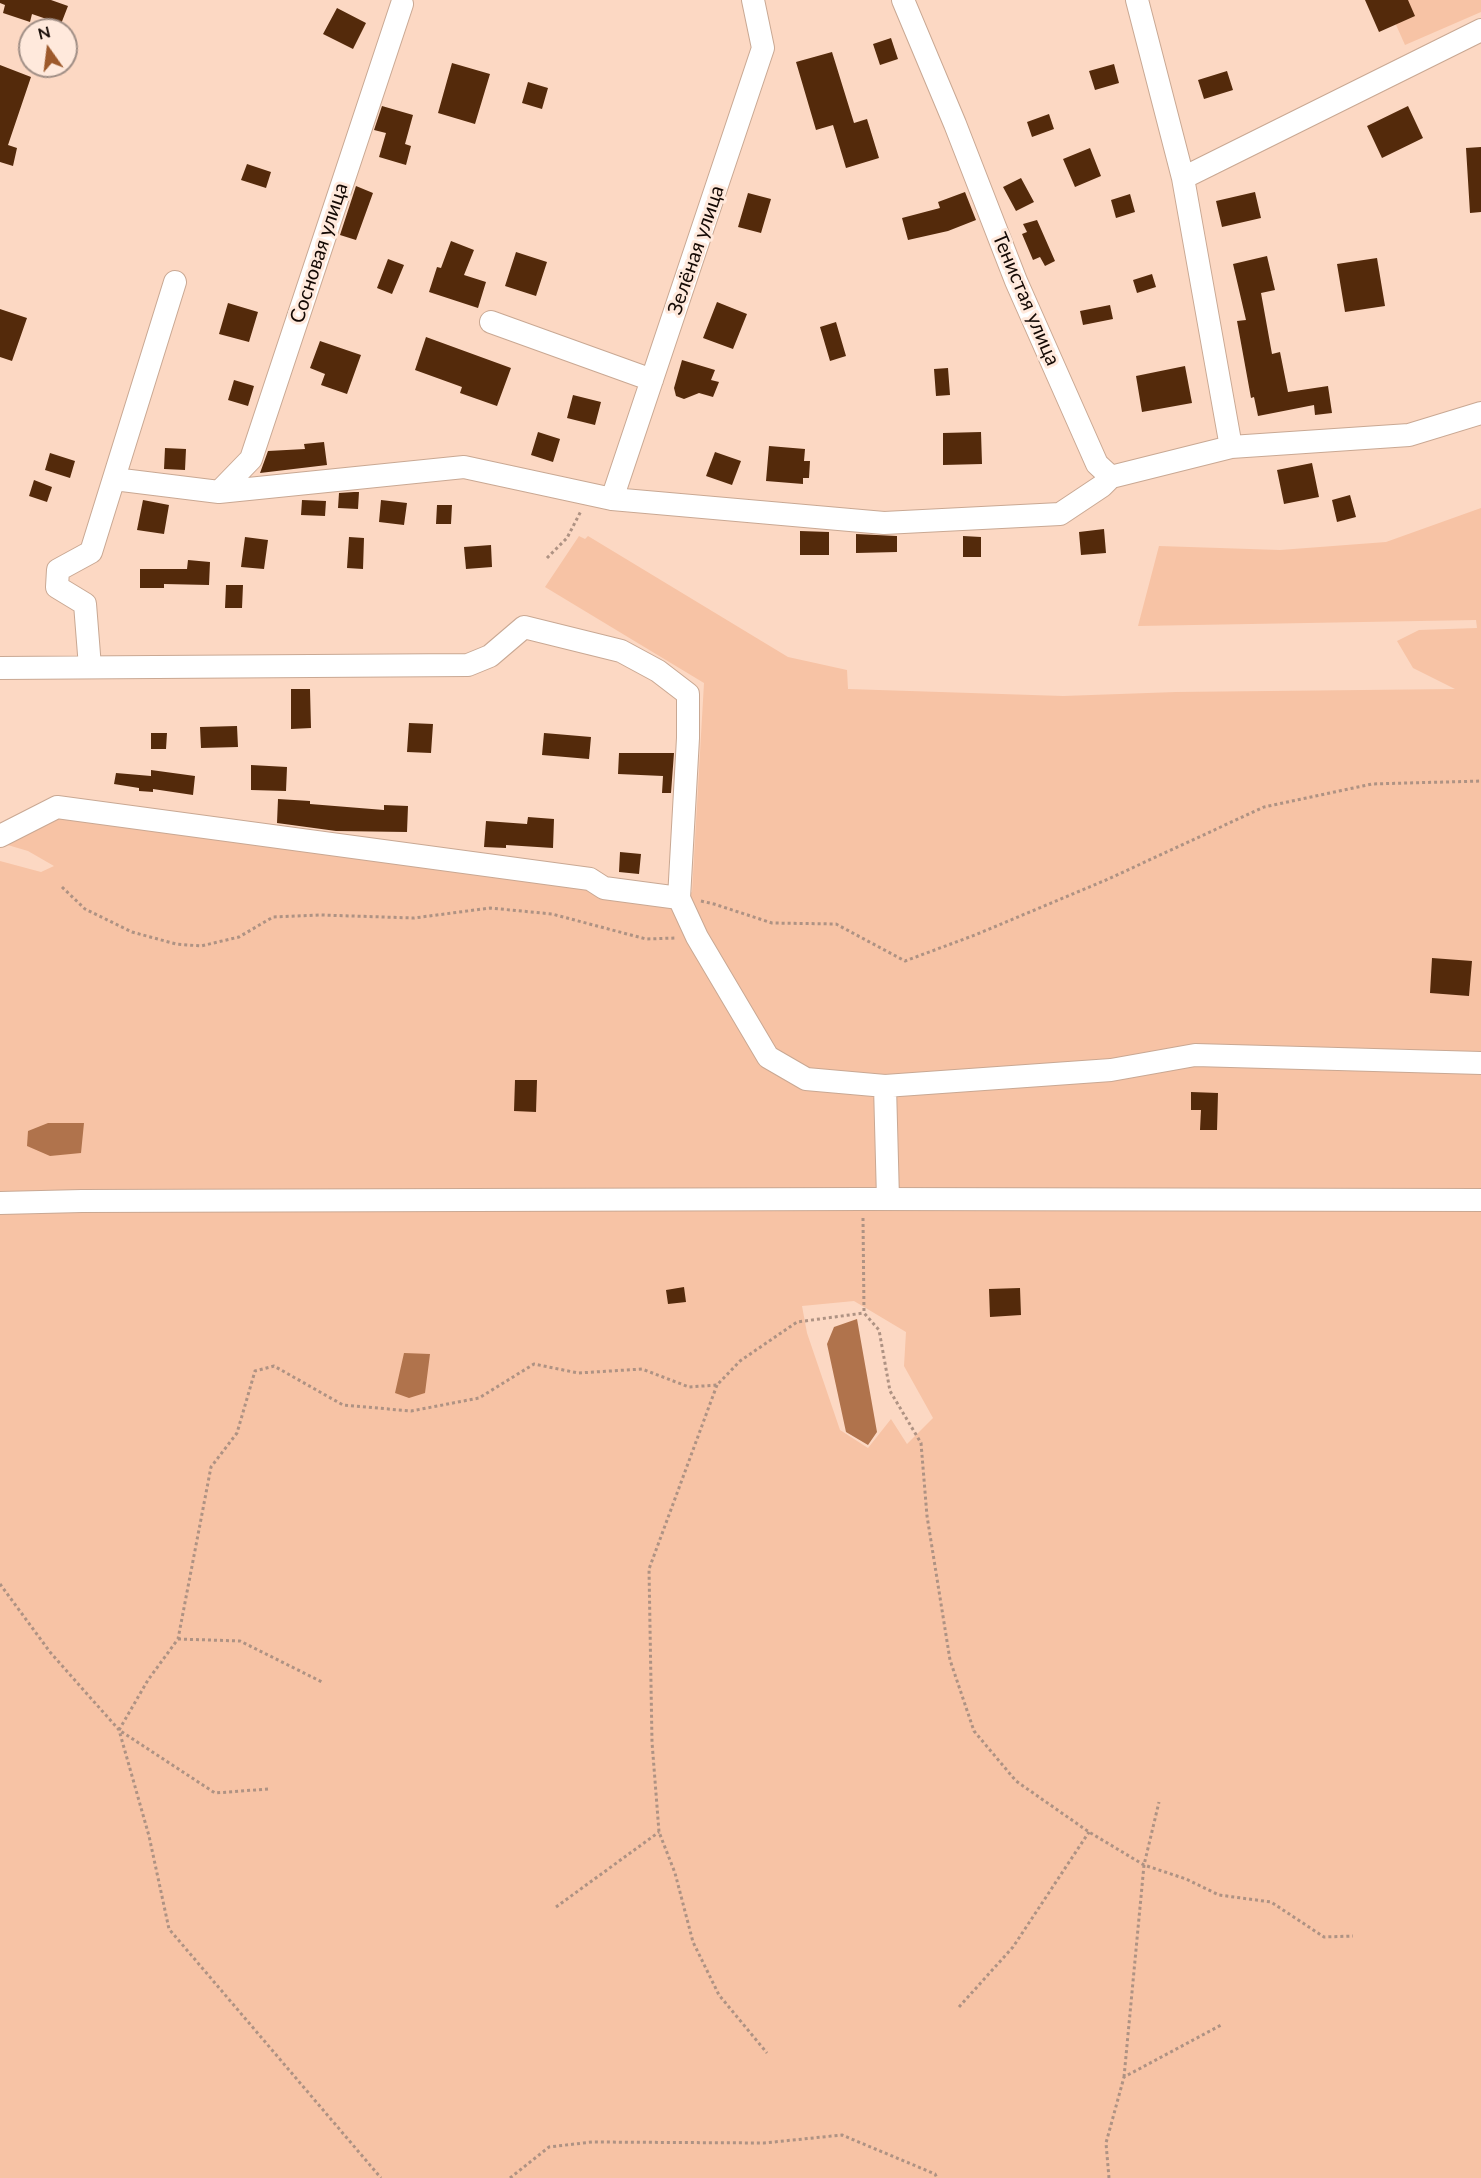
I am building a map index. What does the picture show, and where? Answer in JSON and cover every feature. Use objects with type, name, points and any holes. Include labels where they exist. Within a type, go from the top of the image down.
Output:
[{"type":"street","name":"Зелёная улица","points":[[612,499],[763,48],[753,0]]},
{"type":"street","name":"Тенистая улица","points":[[903,0],[955,124],[1016,281],[1097,464],[1111,477]]},
{"type":"street","points":[[1137,0],[1183,178],[1231,447]]},
{"type":"street","name":"Сосновая улица","points":[[219,492],[251,459],[400,1]]},
{"type":"street","points":[[1183,178],[1481,30]]},
{"type":"street","points":[[90,667],[85,604],[57,587],[58,570],[91,552],[175,282]]},
{"type":"street","points":[[491,322],[652,380]]},
{"type":"street","points":[[114,479],[219,492],[464,467],[612,499],[884,523],[1060,514],[1102,486],[1111,477],[1231,447],[1409,435],[1481,413]]},
{"type":"street","points":[[0,668],[468,665],[490,656],[524,627],[621,651],[658,671],[688,694],[688,738],[679,897],[697,937],[768,1057],[806,1079],[885,1086],[1111,1070],[1195,1055],[1481,1063]]},
{"type":"street","points":[[0,836],[57,807],[590,879],[604,888],[679,897]]},
{"type":"street","points":[[885,1086],[888,1199]]},
{"type":"street","points":[[0,1203],[82,1200],[863,1198],[1481,1200]]},
{"type":"path","points":[[547,558],[567,538],[577,518]]},
{"type":"path","points":[[679,897],[714,904],[772,923],[836,924],[905,961],[975,935],[1106,880],[1264,807],[1372,784],[1481,781]]},
{"type":"path","points":[[62,887],[85,909],[132,932],[176,944],[201,946],[238,937],[273,918],[321,915],[414,918],[490,908],[552,914],[646,939],[697,937]]},
{"type":"path","points":[[863,1198],[864,1313],[879,1330],[890,1391],[921,1443],[927,1516],[950,1660],[975,1731],[1016,1781],[1089,1832],[1144,1865],[1186,1879],[1219,1895],[1271,1902],[1324,1937],[1353,1936]]},
{"type":"path","points":[[767,2053],[719,1995],[693,1942],[675,1873],[659,1832],[652,1742],[649,1569],[717,1385],[740,1361],[797,1322],[864,1313]]},
{"type":"path","points":[[381,2178],[169,1929],[149,1836],[119,1730],[148,1680],[178,1639],[211,1467],[237,1433],[255,1371],[274,1366],[342,1405],[411,1412],[478,1398],[534,1364],[578,1373],[642,1369],[689,1387],[717,1385]]},
{"type":"path","points":[[0,1584],[50,1652],[119,1730],[215,1793],[268,1789]]},
{"type":"path","points":[[178,1639],[240,1641],[322,1682]]},
{"type":"path","points":[[1108,2178],[1106,2143],[1124,2077],[1144,1865],[1159,1802]]},
{"type":"path","points":[[556,1907],[659,1832]]},
{"type":"path","points":[[959,2007],[1012,1947],[1089,1832]]},
{"type":"path","points":[[1124,2077],[1223,2024]]},
{"type":"path","points":[[510,2178],[549,2147],[592,2142],[764,2143],[842,2135],[935,2174],[937,2178]]},
{"type":"shaded area","points":[[1385,0],[1481,0],[1481,12],[1405,45]]},
{"type":"shaded area","points":[[1481,508],[1481,2178],[0,2178],[0,861],[41,872],[54,866],[28,851],[1,843],[61,816],[667,901],[692,892],[704,683],[545,587],[579,536],[585,539],[588,536],[788,657],[847,670],[848,689],[1063,696],[1176,692],[1455,689],[1413,668],[1397,641],[1419,630],[1477,628],[1476,620],[1138,626],[1159,546],[1280,550],[1386,542]],"holes":[[[854,1301],[906,1332],[904,1366],[933,1418],[907,1444],[891,1419],[868,1448],[840,1430],[807,1333],[802,1306]]]},
{"type":"shaded area","points":[[48,1123],[84,1123],[81,1153],[50,1156],[27,1146],[28,1131]]},
{"type":"shaded area","points":[[857,1319],[877,1432],[868,1445],[846,1432],[827,1344],[834,1327]]},
{"type":"shaded area","points":[[404,1353],[430,1354],[425,1393],[409,1398],[395,1393]]},
{"type":"building","points":[[0,0],[51,0],[68,6],[63,18],[44,18],[32,14],[31,18],[18,18],[3,13],[5,5],[0,3]]},
{"type":"building","points":[[1365,0],[1408,0],[1415,16],[1379,32]]},
{"type":"building","points":[[337,8],[366,23],[353,49],[323,34]]},
{"type":"building","points":[[891,38],[898,59],[880,65],[873,44]]},
{"type":"building","points":[[832,52],[854,123],[867,119],[879,158],[846,168],[833,125],[816,130],[796,62]]},
{"type":"building","points":[[452,63],[490,74],[475,124],[438,113]]},
{"type":"building","points":[[1114,64],[1119,83],[1095,90],[1089,71]]},
{"type":"building","points":[[0,65],[18,72],[18,78],[31,78],[8,145],[17,148],[13,166],[0,162]]},
{"type":"building","points":[[1227,71],[1233,90],[1204,99],[1198,80]]},
{"type":"building","points":[[528,82],[548,88],[542,109],[522,103]]},
{"type":"building","points":[[382,106],[413,115],[405,144],[411,146],[406,165],[379,157],[386,133],[374,130]]},
{"type":"building","points":[[1408,106],[1423,138],[1382,158],[1367,126]]},
{"type":"building","points":[[1049,114],[1054,129],[1032,137],[1027,122]]},
{"type":"building","points":[[1481,147],[1481,212],[1470,213],[1466,148]]},
{"type":"building","points":[[1090,148],[1101,176],[1075,187],[1063,159]]},
{"type":"building","points":[[247,164],[271,172],[266,188],[241,180]]},
{"type":"building","points":[[1021,178],[1034,202],[1016,211],[1003,187]]},
{"type":"building","points":[[356,186],[373,193],[356,240],[340,235]]},
{"type":"building","points":[[965,192],[976,220],[948,231],[908,240],[902,218],[940,208],[938,202]]},
{"type":"building","points":[[1255,192],[1261,218],[1222,227],[1216,201]]},
{"type":"building","points":[[748,193],[771,199],[761,233],[738,227]]},
{"type":"building","points":[[1130,194],[1135,212],[1116,218],[1111,200]]},
{"type":"building","points":[[1037,220],[1055,261],[1045,266],[1040,257],[1033,260],[1022,234],[1027,232],[1023,224]]},
{"type":"building","points":[[451,241],[474,250],[464,275],[486,282],[478,308],[429,292],[437,267],[441,268]]},
{"type":"building","points":[[516,252],[547,262],[536,296],[505,286]]},
{"type":"building","points":[[1267,256],[1275,290],[1261,293],[1272,354],[1280,352],[1288,392],[1328,386],[1332,413],[1315,415],[1314,405],[1258,416],[1254,397],[1251,398],[1237,321],[1246,320],[1233,264]]},
{"type":"building","points":[[1377,258],[1385,306],[1345,312],[1337,264]]},
{"type":"building","points":[[388,259],[404,265],[392,294],[377,288]]},
{"type":"building","points":[[1152,274],[1156,287],[1137,293],[1133,280]]},
{"type":"building","points":[[717,302],[747,314],[733,349],[703,338]]},
{"type":"building","points":[[228,303],[258,312],[249,342],[219,334]]},
{"type":"building","points":[[1110,305],[1113,319],[1083,325],[1080,311]]},
{"type":"building","points":[[0,309],[27,318],[12,361],[0,357]]},
{"type":"building","points":[[836,322],[846,356],[830,361],[820,327]]},
{"type":"building","points":[[426,337],[511,368],[497,406],[460,393],[462,387],[415,370]]},
{"type":"building","points":[[320,341],[361,355],[347,394],[321,385],[325,374],[310,368]]},
{"type":"building","points":[[682,360],[715,370],[711,380],[719,382],[713,397],[699,393],[684,399],[676,396],[674,388]]},
{"type":"building","points":[[1185,366],[1192,403],[1142,412],[1136,376]]},
{"type":"building","points":[[948,368],[950,395],[936,396],[934,369]]},
{"type":"building","points":[[234,380],[254,386],[248,406],[228,400]]},
{"type":"building","points":[[573,395],[601,402],[595,425],[567,418]]},
{"type":"building","points":[[538,432],[560,439],[553,462],[531,455]]},
{"type":"building","points":[[981,432],[982,464],[943,465],[943,433]]},
{"type":"building","points":[[324,442],[327,465],[260,473],[268,451],[305,449],[304,444]]},
{"type":"building","points":[[769,446],[805,449],[804,461],[810,461],[809,478],[803,478],[803,484],[766,481]]},
{"type":"building","points":[[165,448],[186,449],[185,470],[164,469]]},
{"type":"building","points":[[715,452],[741,461],[732,485],[706,476]]},
{"type":"building","points":[[50,453],[75,461],[70,478],[45,470]]},
{"type":"building","points":[[1312,463],[1319,497],[1284,504],[1277,470]]},
{"type":"building","points":[[34,480],[52,487],[47,502],[29,496]]},
{"type":"building","points":[[359,492],[358,509],[338,508],[339,493]]},
{"type":"building","points":[[1350,495],[1356,517],[1337,522],[1332,500]]},
{"type":"building","points":[[143,500],[169,505],[164,534],[137,530]]},
{"type":"building","points":[[302,500],[326,501],[325,516],[301,515]]},
{"type":"building","points":[[381,500],[407,503],[404,525],[379,522]]},
{"type":"building","points":[[437,505],[452,505],[451,524],[436,524]]},
{"type":"building","points":[[1104,529],[1106,553],[1081,555],[1079,532]]},
{"type":"building","points":[[800,531],[829,532],[829,555],[800,555]]},
{"type":"building","points":[[856,534],[897,536],[897,552],[856,553]]},
{"type":"building","points":[[963,536],[981,537],[981,557],[963,557]]},
{"type":"building","points":[[245,537],[268,540],[264,569],[241,567]]},
{"type":"building","points":[[349,537],[364,538],[363,569],[347,568]]},
{"type":"building","points":[[491,545],[492,567],[466,569],[464,547]]},
{"type":"building","points":[[188,560],[210,562],[209,585],[164,584],[164,588],[140,588],[140,569],[187,569]]},
{"type":"building","points":[[226,585],[243,585],[242,608],[225,608]]},
{"type":"building","points":[[291,689],[310,689],[311,728],[291,729]]},
{"type":"building","points":[[409,723],[433,724],[431,753],[407,752]]},
{"type":"building","points":[[237,726],[238,747],[201,748],[200,727]]},
{"type":"building","points":[[151,733],[167,733],[166,749],[151,749]]},
{"type":"building","points":[[544,733],[591,737],[589,759],[542,755]]},
{"type":"building","points":[[619,753],[674,753],[671,793],[662,793],[663,776],[618,774]]},
{"type":"building","points":[[251,765],[287,767],[286,791],[251,790]]},
{"type":"building","points":[[151,770],[195,776],[193,795],[153,789],[153,792],[139,791],[139,788],[114,784],[116,773],[151,776]]},
{"type":"building","points":[[278,799],[384,810],[384,805],[408,806],[407,832],[336,831],[277,823]]},
{"type":"building","points":[[528,817],[554,819],[553,848],[506,845],[506,848],[484,847],[486,821],[527,824]]},
{"type":"building","points":[[620,852],[641,854],[639,874],[619,872]]},
{"type":"building","points":[[1432,958],[1472,961],[1469,996],[1430,993]]},
{"type":"building","points":[[515,1080],[537,1080],[536,1112],[514,1111]]},
{"type":"building","points":[[1191,1092],[1218,1093],[1217,1130],[1200,1130],[1201,1110],[1191,1110]]},
{"type":"building","points":[[684,1287],[686,1302],[668,1304],[666,1290]]},
{"type":"building","points":[[1020,1288],[1021,1315],[990,1317],[989,1289]]}]
